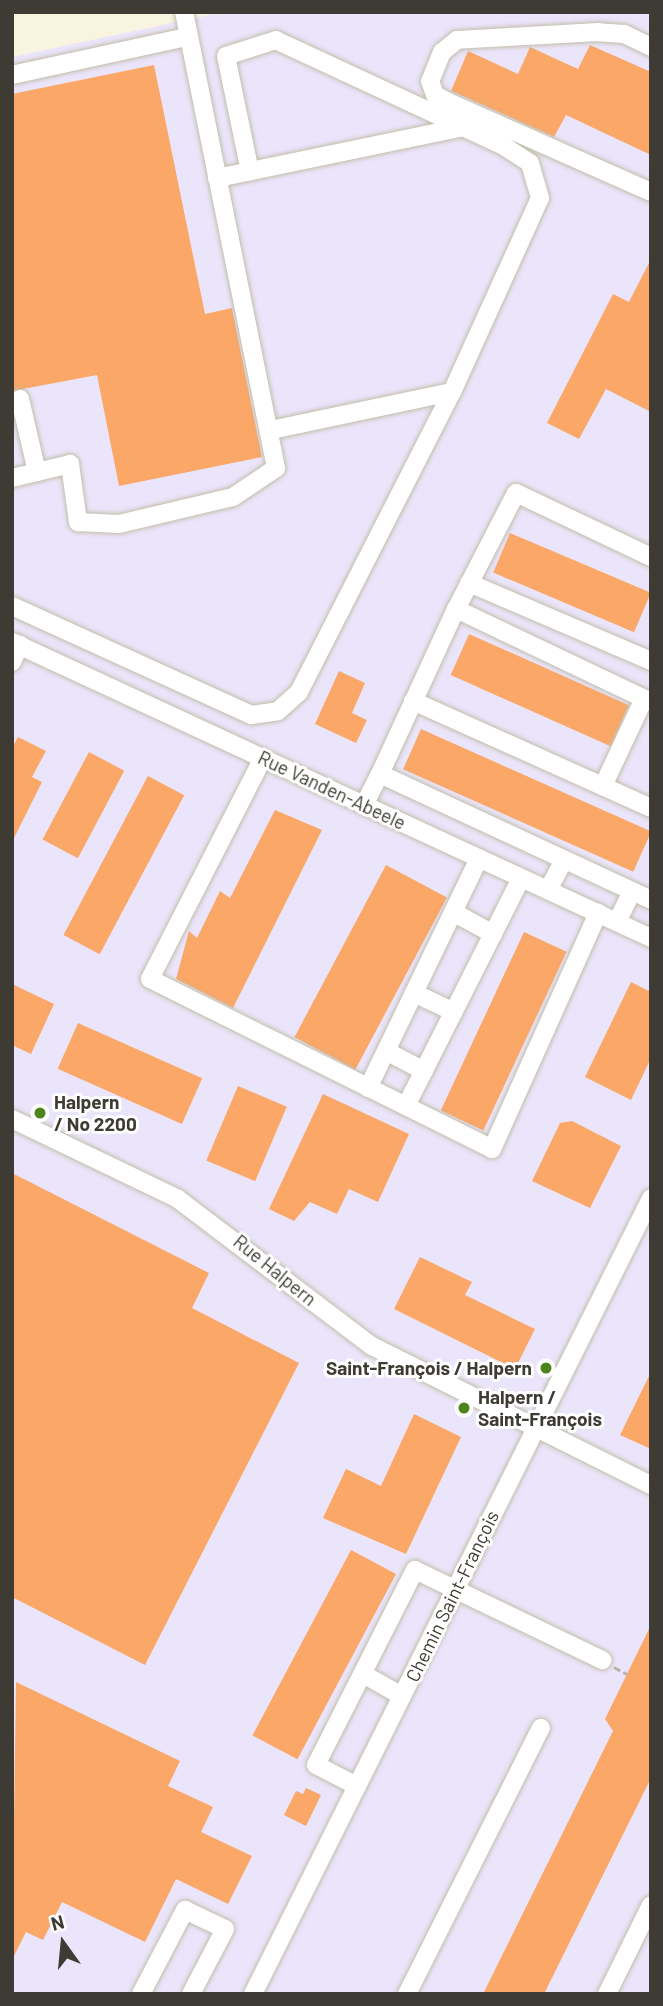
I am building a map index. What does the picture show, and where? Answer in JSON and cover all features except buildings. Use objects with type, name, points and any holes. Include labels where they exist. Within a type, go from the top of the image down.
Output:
[{"type":"street","points":[[12,478],[69,464],[78,522],[118,524],[233,497],[276,468],[271,430],[187,37],[184,12]]},
{"type":"street","points":[[651,47],[624,34],[598,32],[457,40],[442,52],[430,81],[435,95],[447,102],[651,192]]},
{"type":"street","points":[[12,75],[187,37]]},
{"type":"street","points":[[12,606],[251,715],[278,711],[299,692],[452,392],[540,198],[530,163],[464,127],[286,41],[266,40],[229,51],[225,62],[250,172]]},
{"type":"street","points":[[217,178],[464,127]]},
{"type":"street","points":[[271,430],[452,392]]},
{"type":"street","points":[[20,399],[37,472]]},
{"type":"street","points":[[364,805],[456,608],[516,493],[651,557]]},
{"type":"street","points":[[469,583],[651,662]]},
{"type":"street","points":[[456,608],[633,688],[647,701],[603,786]]},
{"type":"street","points":[[53,660],[75,637]]},
{"type":"street","name":"Rue Vanden-Abeele","points":[[15,650],[53,660],[651,938]]},
{"type":"street","points":[[413,701],[651,808]]},
{"type":"street","points":[[262,758],[150,979],[492,1149],[598,913]]},
{"type":"street","points":[[380,774],[651,900]]},
{"type":"street","points":[[368,1088],[479,858]]},
{"type":"street","points":[[548,890],[564,860]]},
{"type":"street","points":[[406,1106],[521,878]]},
{"type":"street","points":[[617,922],[632,891]]},
{"type":"street","points":[[453,912],[493,934]]},
{"type":"street","points":[[414,993],[454,1012]]},
{"type":"street","points":[[386,1051],[424,1071]]},
{"type":"street","name":"Rue Halpern","points":[[12,1119],[178,1199],[372,1346],[537,1425],[651,1485]]},
{"type":"street","name":"Chemin Saint-François","points":[[253,1994],[651,1198]]},
{"type":"street","points":[[358,1786],[316,1765],[415,1570],[608,1664]]},
{"type":"street","points":[[363,1674],[402,1696]]},
{"type":"street","points":[[407,1994],[541,1728]]},
{"type":"street","points":[[607,1994],[651,1905]]},
{"type":"street","points":[[142,1994],[185,1910],[225,1929],[191,1994]]},
{"type":"path","points":[[608,1664],[627,1674]]},
{"type":"shaded area","points":[[223,12],[651,12],[651,1994],[12,1994],[12,57]]},
{"type":"place","name":"Halpern / No 2200","points":[[40,1113]]},
{"type":"place","name":"Saint-François / Halpern","points":[[546,1368]]},
{"type":"place","name":"Halpern / Saint-François","points":[[464,1408]]}]
